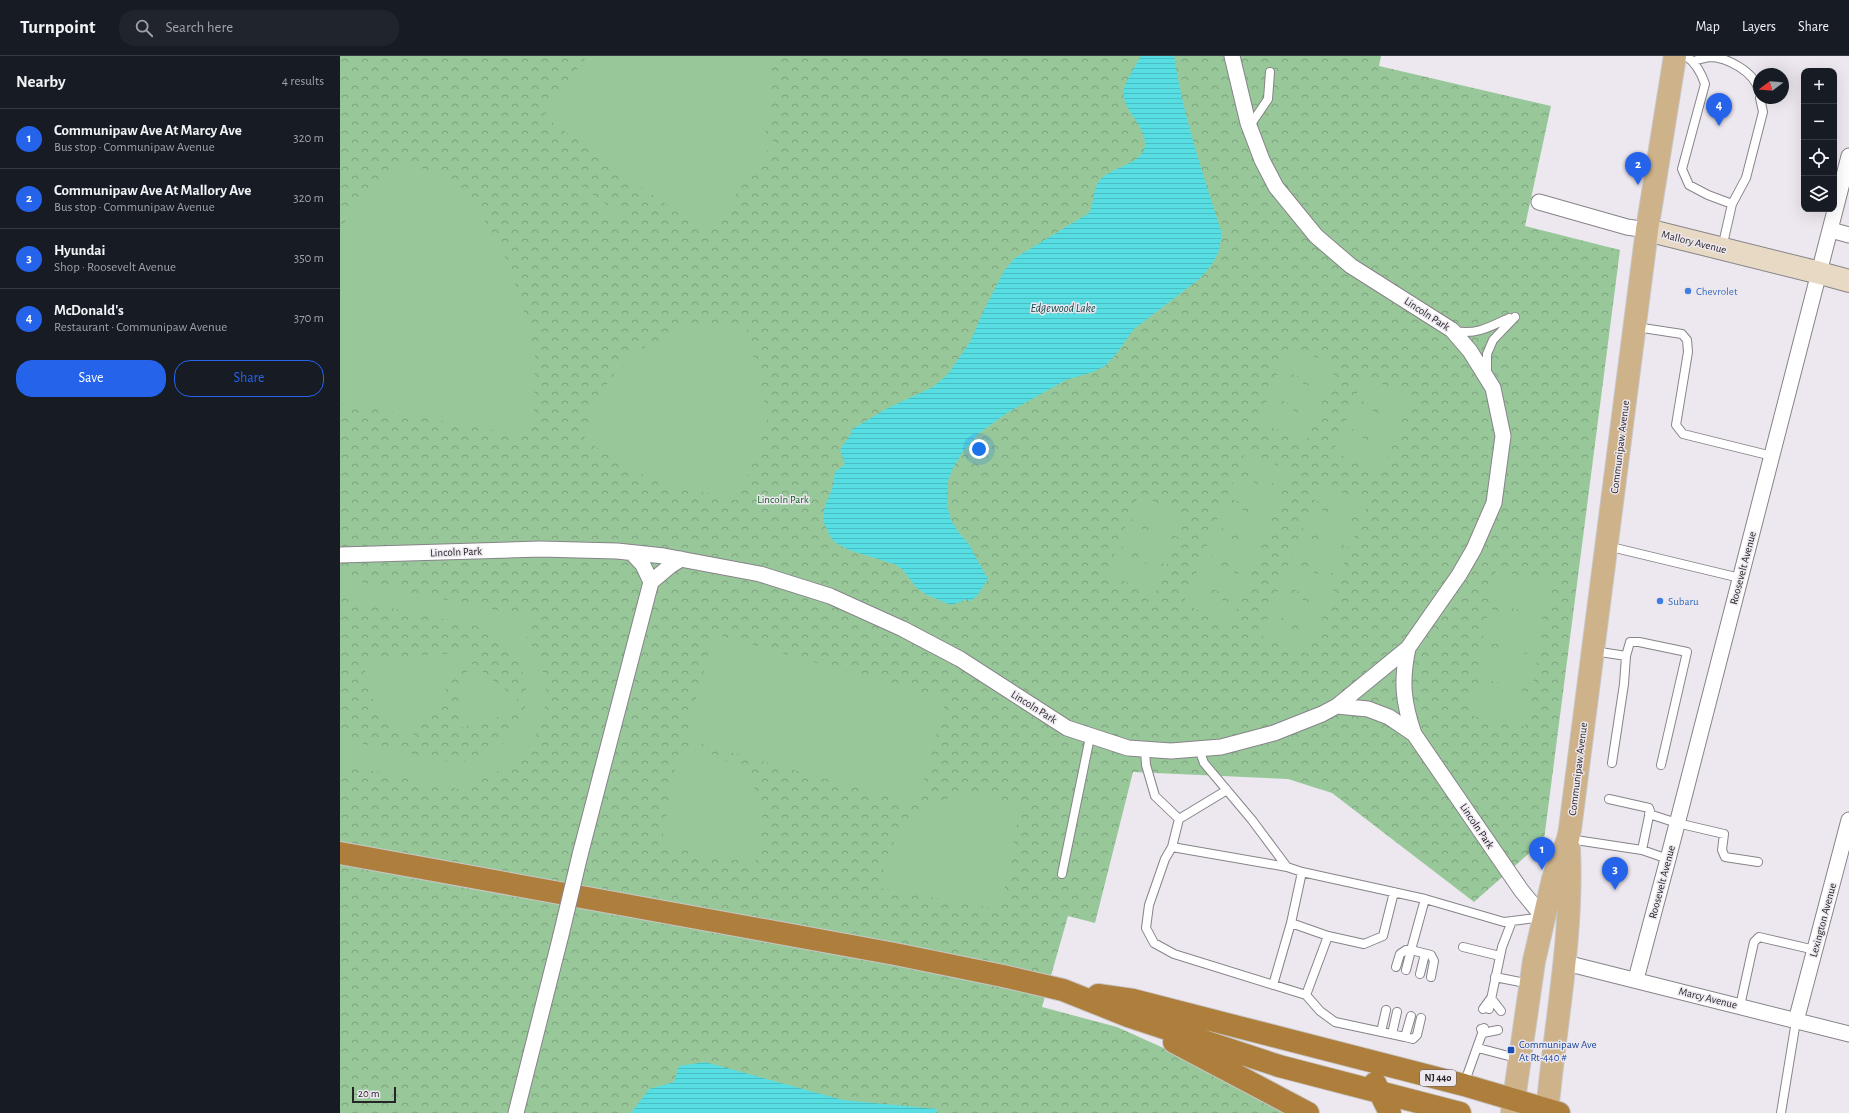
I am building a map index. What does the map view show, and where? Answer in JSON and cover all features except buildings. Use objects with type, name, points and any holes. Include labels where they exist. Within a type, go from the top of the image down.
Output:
[{"type":"highway","points":[[340,853],[907,956],[1063,990],[1133,1000],[1362,1059],[1390,1113]]},
{"type":"highway","points":[[1063,990],[1128,1016],[1308,1113]]},
{"type":"highway","name":"NJ 440","points":[[1128,1016],[1279,1066],[1460,1113]]},
{"type":"highway","name":"NJ 440","points":[[1362,1059],[1464,1085],[1513,1106],[1551,1112]]},
{"type":"main road","name":"Communipaw Avenue","points":[[1551,1112],[1566,963],[1570,883],[1568,839],[1594,651],[1647,230],[1685,58]]},
{"type":"main road","name":"Communipaw Avenue","points":[[1513,1106],[1530,984],[1543,917],[1553,879],[1568,839]]},
{"type":"street","name":"Lincoln Park","points":[[340,555],[540,549],[632,552],[760,574],[830,596],[903,629],[960,659],[1067,728],[1090,737],[1128,748],[1171,751],[1221,747],[1274,733],[1322,714],[1337,706],[1408,648],[1459,575],[1474,549],[1494,503],[1503,436],[1493,388],[1470,351],[1452,330],[1351,266],[1316,236],[1276,187],[1262,160],[1249,127],[1232,56]]},
{"type":"street","name":"Roosevelt Avenue","points":[[1636,979],[1849,156]]},
{"type":"street","name":"Mallory Avenue","points":[[1539,202],[1627,227],[1647,230],[1820,272],[1849,282]]},
{"type":"street","points":[[1830,230],[1849,235]]},
{"type":"street","points":[[632,552],[643,565],[651,582]]},
{"type":"street","points":[[516,1113],[580,855],[651,582],[670,566],[682,560]]},
{"type":"street","name":"Lincoln Park","points":[[1408,648],[1404,668],[1403,692],[1407,713],[1414,734],[1521,890],[1543,917]]},
{"type":"street","name":"Lincoln Park","points":[[1337,706],[1368,709],[1389,717],[1414,734]]},
{"type":"street","name":"Lexington Avenue","points":[[1796,1021],[1849,820]]},
{"type":"street","name":"Marcy Avenue","points":[[1566,963],[1636,979],[1849,1034]]},
{"type":"lane","points":[[1685,58],[1709,57],[1739,65],[1753,79]]},
{"type":"lane","points":[[1685,58],[1700,71],[1706,84],[1682,169],[1689,185],[1708,195],[1732,204]]},
{"type":"lane","points":[[1249,127],[1268,99],[1270,72]]},
{"type":"lane","points":[[1721,248],[1732,204],[1746,178],[1763,112],[1761,104]]},
{"type":"lane","points":[[1452,330],[1467,333],[1484,330],[1512,318],[1493,340],[1486,354],[1487,378]]},
{"type":"lane","points":[[1635,327],[1682,334],[1687,340],[1688,352],[1676,425],[1683,434],[1772,456]]},
{"type":"lane","points":[[1607,546],[1740,578]]},
{"type":"lane","points":[[1612,763],[1624,684],[1626,656],[1630,642],[1639,642],[1687,652],[1661,765]]},
{"type":"lane","points":[[1594,651],[1626,656]]},
{"type":"lane","points":[[1062,874],[1090,737]]},
{"type":"lane","points":[[1199,749],[1204,763],[1252,820],[1287,867]]},
{"type":"lane","points":[[1145,750],[1146,765],[1155,796],[1179,819]]},
{"type":"lane","points":[[1227,790],[1179,819],[1172,847],[1165,858],[1149,905],[1146,928],[1154,943],[1174,954],[1306,995],[1320,1011],[1335,1022],[1414,1039],[1417,1035],[1421,1018]]},
{"type":"lane","points":[[1609,799],[1649,808],[1642,850]]},
{"type":"lane","points":[[1649,814],[1677,823],[1724,834],[1722,850],[1725,857],[1758,862]]},
{"type":"lane","points":[[1568,839],[1642,850],[1668,858]]},
{"type":"lane","points":[[1172,847],[1287,867],[1302,872],[1425,899],[1504,922],[1543,917]]},
{"type":"lane","points":[[1273,985],[1291,923],[1302,872]]},
{"type":"lane","points":[[1291,923],[1328,936],[1364,944],[1383,936],[1394,892]]},
{"type":"lane","points":[[1406,970],[1425,899]]},
{"type":"lane","points":[[1486,1009],[1491,998],[1500,956],[1512,921]]},
{"type":"lane","points":[[1306,995],[1328,936]]},
{"type":"lane","points":[[1740,1006],[1754,942],[1759,938],[1815,950]]},
{"type":"lane","points":[[1464,947],[1500,956]]},
{"type":"lane","points":[[1396,968],[1400,954],[1406,950],[1411,950],[1431,956],[1434,961],[1431,977]]},
{"type":"lane","points":[[1420,974],[1425,954]]},
{"type":"lane","points":[[1495,976],[1530,984]]},
{"type":"lane","points":[[1491,998],[1501,1012]]},
{"type":"lane","points":[[1381,1032],[1386,1010]]},
{"type":"lane","points":[[1392,1034],[1397,1012]]},
{"type":"lane","points":[[1405,1037],[1411,1016]]},
{"type":"lane","points":[[1781,1113],[1796,1021]]},
{"type":"lane","points":[[1464,1085],[1478,1048],[1482,1030],[1498,1030]]},
{"type":"lane","points":[[1478,1048],[1520,1059]]},
{"type":"green space","name":"Lincoln Park","points":[[340,56],[1381,56],[1379,66],[1551,106],[1525,226],[1620,250],[1544,840],[1474,902],[1332,793],[1288,779],[1133,772],[1095,923],[1068,916],[1042,1007],[1117,1027],[1219,1073],[1287,1113],[340,1113]]},
{"type":"green space","points":[[587,56],[772,56],[771,121],[764,134],[774,142],[707,234],[544,116]]},
{"type":"green space","points":[[406,165],[442,173],[473,204],[500,244],[521,299],[535,355],[534,415],[529,436],[340,403],[340,238],[350,207]]},
{"type":"green space","points":[[577,184],[619,213],[614,220],[572,191]]},
{"type":"green space","points":[[720,324],[746,326],[768,418],[755,459],[736,500],[652,480],[584,440],[594,403],[615,373],[640,350],[693,325]]},
{"type":"green space","points":[[1289,346],[1337,366],[1328,389],[1280,369]]},
{"type":"green space","points":[[1278,373],[1326,393],[1317,415],[1269,395]]},
{"type":"green space","points":[[1363,377],[1412,396],[1403,418],[1355,398]]},
{"type":"green space","points":[[1267,400],[1315,419],[1306,442],[1258,422]]},
{"type":"green space","points":[[1353,403],[1402,423],[1392,446],[1344,426]]},
{"type":"green space","points":[[1342,430],[1391,450],[1381,472],[1333,452]]},
{"type":"green space","points":[[1245,452],[1293,472],[1286,489],[1238,469]]},
{"type":"green space","points":[[1236,475],[1284,495],[1275,517],[1227,497]]},
{"type":"green space","points":[[1320,484],[1368,503],[1362,520],[1314,500]]},
{"type":"green space","points":[[1139,495],[1187,515],[1178,537],[1129,518]]},
{"type":"green space","points":[[1224,503],[1272,522],[1263,545],[1215,525]]},
{"type":"green space","points":[[1311,506],[1359,525],[1350,548],[1302,528]]},
{"type":"green space","points":[[1127,523],[1176,543],[1167,565],[1118,545]]},
{"type":"green space","points":[[1213,531],[1261,551],[1252,573],[1204,553]]},
{"type":"green space","points":[[1300,534],[1348,553],[1339,576],[1291,556]]},
{"type":"green space","points":[[1116,551],[1165,571],[1155,594],[1107,574]]},
{"type":"green space","points":[[1202,559],[1250,579],[1241,601],[1193,581]]},
{"type":"green space","points":[[1289,562],[1337,582],[1328,604],[1280,584]]},
{"type":"green space","points":[[1496,571],[1552,582],[1546,615],[1490,604]]},
{"type":"green space","points":[[340,578],[534,618],[529,637],[526,637],[539,659],[545,682],[545,704],[540,726],[529,745],[513,761],[493,773],[469,781],[467,791],[340,764],[340,739],[449,762],[468,760],[486,755],[501,745],[513,733],[522,718],[526,701],[525,683],[519,664],[509,647],[494,634],[480,627],[464,623],[340,597]]},
{"type":"green space","points":[[1190,587],[1238,607],[1231,623],[1183,604]]},
{"type":"green space","points":[[1278,590],[1326,609],[1317,632],[1269,612]]},
{"type":"green space","points":[[1489,609],[1545,620],[1539,652],[1482,641]]},
{"type":"green space","points":[[1266,618],[1314,638],[1308,654],[1260,635]]},
{"type":"green space","points":[[714,634],[946,699],[917,805],[685,739]]},
{"type":"green space","points":[[467,645],[472,648],[474,656],[462,666],[410,740],[394,730],[385,721],[375,705],[369,688],[363,660],[454,653]]},
{"type":"green space","points":[[1482,645],[1538,656],[1532,689],[1476,678]]},
{"type":"green space","points":[[471,663],[512,695],[518,697],[517,701],[499,702],[516,710],[515,715],[509,714],[459,728],[458,695]]},
{"type":"green space","points":[[1475,683],[1531,693],[1525,726],[1468,715]]},
{"type":"green space","points":[[679,749],[713,754],[731,764],[750,779],[760,802],[763,821],[755,863],[672,848],[663,834]]},
{"type":"green space","points":[[976,794],[1021,804],[1002,902],[992,908],[880,888],[884,865],[893,843],[910,820],[933,804],[946,799]]},
{"type":"water","name":"Edgewood Lake","points":[[1141,56],[1174,56],[1188,123],[1221,231],[1220,246],[1216,258],[1198,280],[1134,329],[1116,354],[1105,366],[1093,372],[1066,380],[1007,413],[978,434],[962,453],[953,468],[948,481],[947,505],[951,520],[959,533],[968,543],[988,579],[977,596],[969,602],[968,599],[951,605],[927,595],[917,588],[902,569],[894,564],[849,550],[836,543],[831,538],[824,523],[823,517],[825,506],[832,489],[835,472],[845,464],[840,450],[852,432],[851,430],[886,409],[933,387],[948,374],[970,342],[1004,271],[1015,258],[1089,213],[1095,189],[1099,180],[1108,173],[1128,164],[1140,156],[1145,145],[1144,136],[1127,107],[1124,100],[1124,92],[1126,83]]},
{"type":"water","points":[[705,1062],[843,1100],[937,1109],[936,1113],[631,1113],[649,1089],[674,1082],[679,1066]]},
{"type":"place","name":"McDonald's","points":[[1719,126]]},
{"type":"place","name":"Communipaw Ave At Mallory Ave","points":[[1638,185]]},
{"type":"place","name":"Chevrolet","points":[[1688,291]]},
{"type":"place","name":"Subaru","points":[[1660,601]]},
{"type":"place","name":"Communipaw Ave At Marcy Ave","points":[[1542,870]]},
{"type":"place","name":"Hyundai","points":[[1615,890]]},
{"type":"place","name":"Communipaw Ave At Rt-440 #","points":[[1511,1050]]}]
